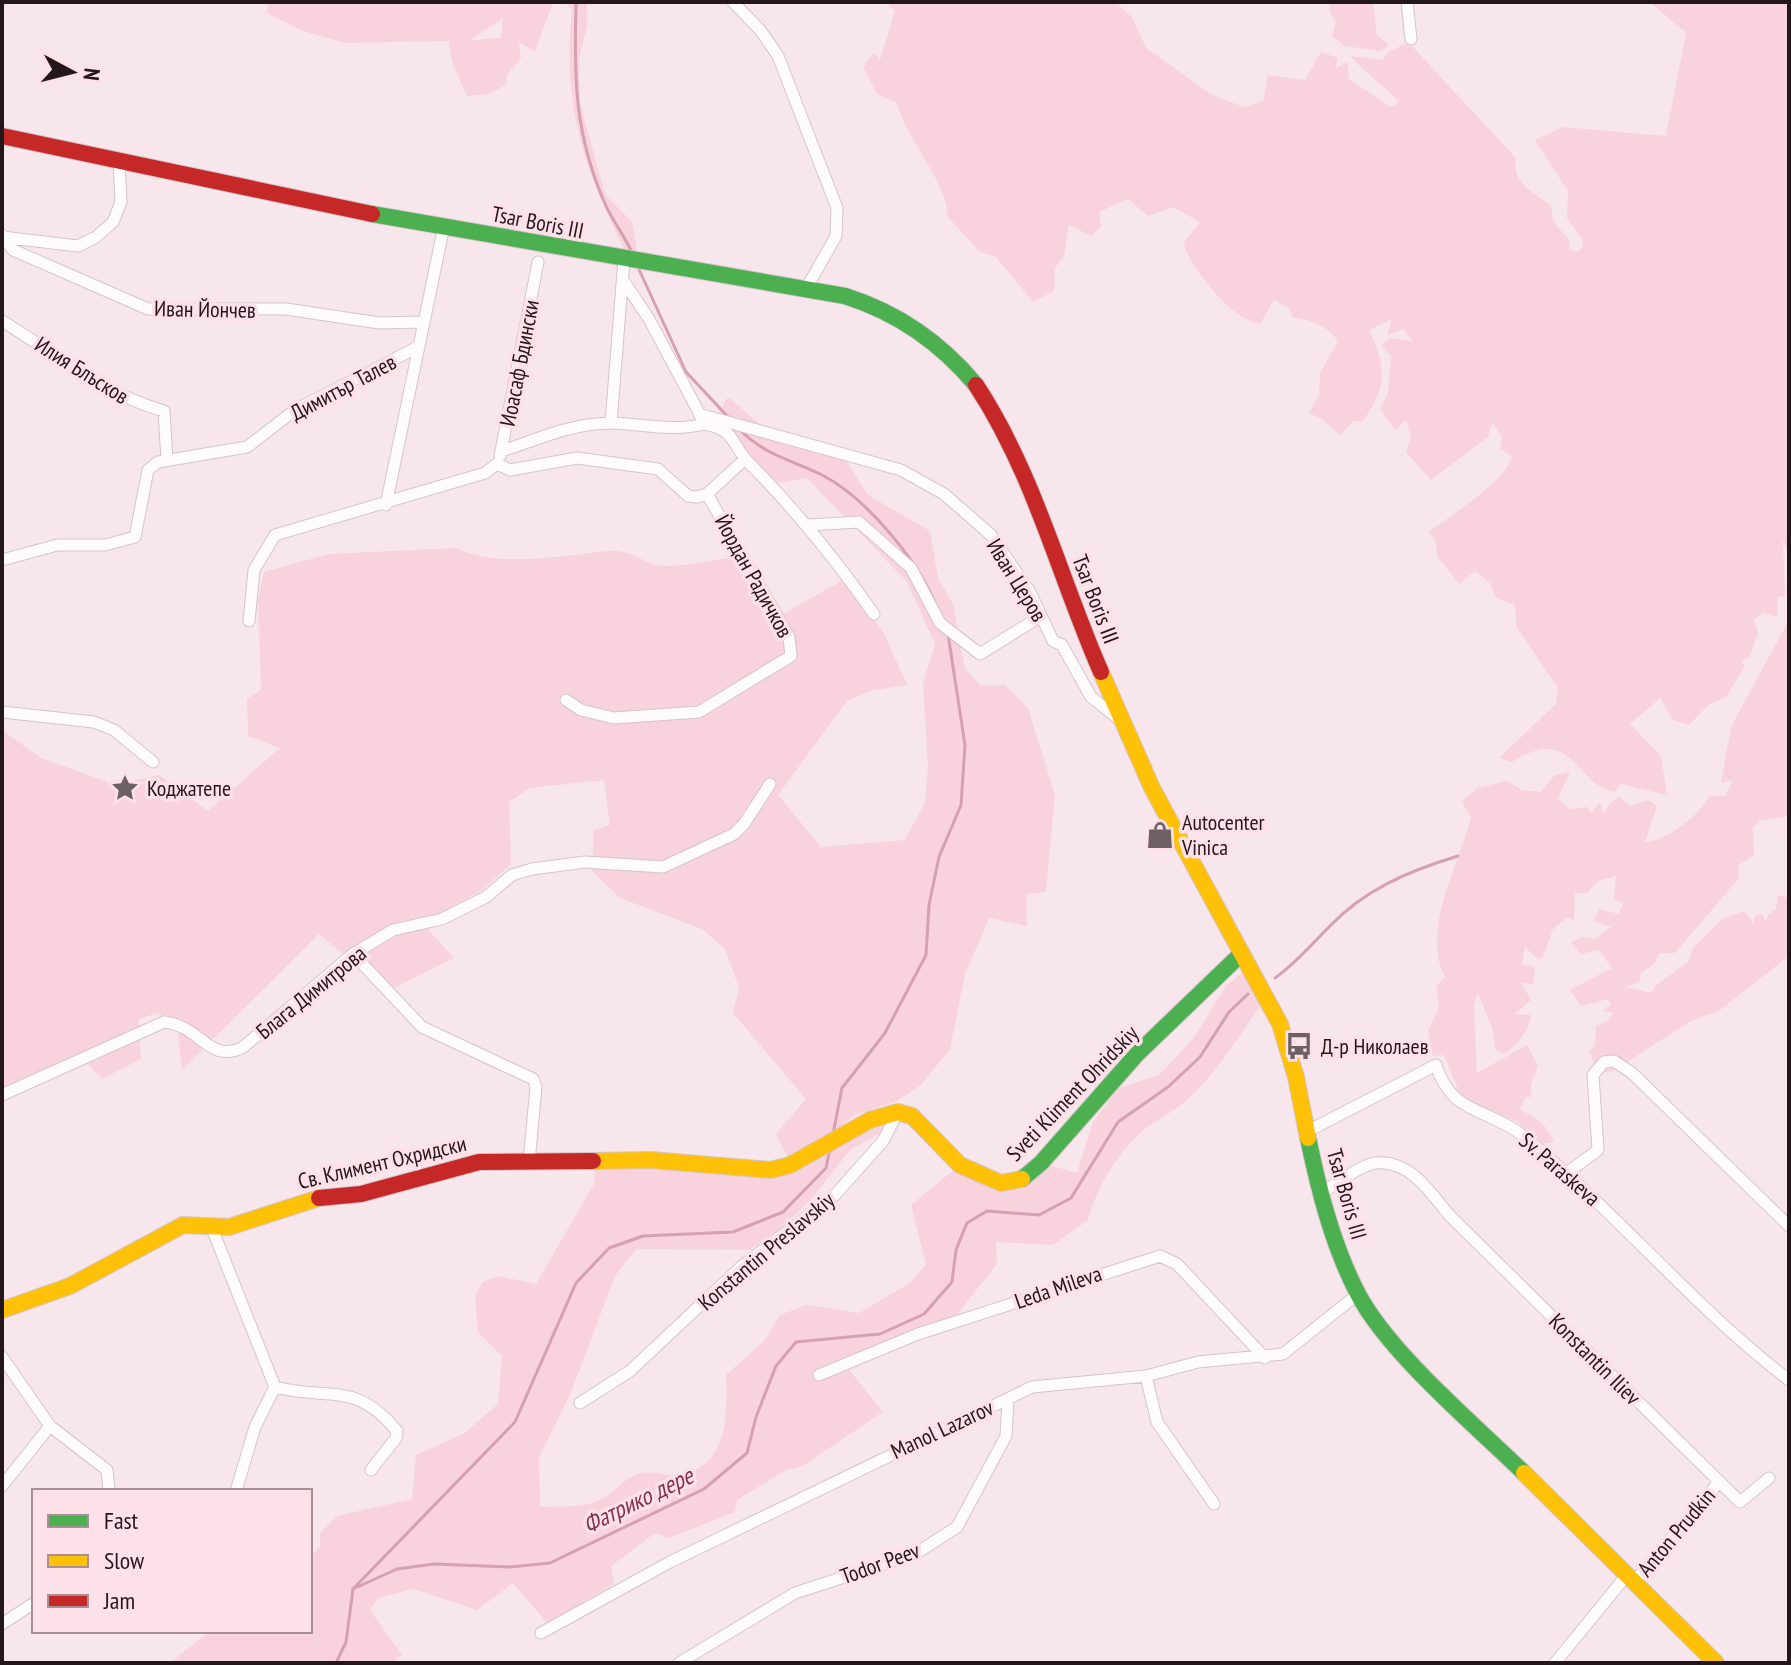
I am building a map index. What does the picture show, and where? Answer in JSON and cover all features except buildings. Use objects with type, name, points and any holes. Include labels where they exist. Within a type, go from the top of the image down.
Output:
[{"type":"street","points":[[733,2],[761,31],[778,56],[837,208],[836,236],[806,289]]},
{"type":"street","points":[[1407,2],[1411,39]]},
{"type":"street","name":"Tsar Boris III","points":[[2,136],[444,226],[806,289],[877,306],[939,346],[974,383],[1004,428],[1028,481],[1086,637],[1152,788],[1270,1002],[1289,1048],[1321,1193],[1358,1294],[1373,1318],[1405,1355],[1716,1663]]},
{"type":"street","points":[[3,236],[69,246],[96,237],[113,222],[121,202],[119,162]]},
{"type":"street","points":[[386,505],[444,226]]},
{"type":"street","name":"Иван Йончев","points":[[3,236],[13,250],[148,309],[286,309],[379,323],[424,322]]},
{"type":"street","points":[[611,423],[624,259]]},
{"type":"street","name":"Иоасаф Бдински","points":[[497,464],[538,262]]},
{"type":"street","points":[[623,280],[649,319],[702,419],[726,431],[745,459],[808,525],[874,614]]},
{"type":"street","name":"Илия Блъсков","points":[[2,321],[56,353],[98,384],[139,404],[164,411],[167,460]]},
{"type":"street","name":"Димитър Талев","points":[[167,460],[247,447],[295,410],[418,347]]},
{"type":"street","points":[[502,451],[572,427],[611,423],[678,430],[702,419]]},
{"type":"street","name":"Иван Церов","points":[[702,419],[901,470],[944,494],[991,535],[1030,592],[1053,641],[1062,645],[1091,697],[1123,722]]},
{"type":"street","points":[[249,621],[254,570],[275,535],[386,505],[485,473],[497,464],[510,470],[577,458],[658,469],[688,496],[707,494],[745,459]]},
{"type":"street","points":[[2,560],[57,545],[105,545],[135,537],[148,470],[167,460]]},
{"type":"street","name":"Йордан Радичков","points":[[566,700],[581,710],[614,718],[699,712],[791,656],[789,637],[707,494]]},
{"type":"street","points":[[808,525],[859,522],[911,568],[940,623],[980,654],[1041,616]]},
{"type":"street","points":[[2,712],[94,722],[114,730],[153,762]]},
{"type":"street","name":"Блага Димитрова","points":[[2,1095],[164,1022],[182,1024],[218,1053],[227,1055],[242,1048],[353,954],[393,930],[442,919],[486,897],[512,875],[532,869],[585,862],[663,867],[734,834],[770,784]]},
{"type":"street","points":[[353,954],[422,1027],[533,1079],[536,1087],[529,1162]]},
{"type":"street","name":"Sveti Kliment Ohridskiy","points":[[898,1112],[912,1116],[968,1170],[1001,1183],[1019,1181],[1041,1163],[1137,1054],[1241,954]]},
{"type":"street","points":[[1568,1172],[1598,1150],[1593,1075],[1604,1062],[1614,1061],[1642,1082],[1789,1226]]},
{"type":"street","name":"Sv. Paraskeva","points":[[1308,1131],[1436,1065],[1442,1084],[1457,1101],[1478,1114],[1507,1123],[1568,1172],[1752,1352],[1789,1380]]},
{"type":"street","name":"Св. Климент Охридски","points":[[2,1310],[70,1286],[183,1225],[229,1227],[311,1199],[361,1194],[437,1176],[479,1162],[651,1160],[771,1170],[790,1165],[870,1120],[898,1112]]},
{"type":"street","name":"Konstantin Preslavskiy","points":[[580,1403],[630,1371],[742,1266],[835,1195],[883,1141],[898,1112]]},
{"type":"street","name":"Konstantin Iliev","points":[[1321,1193],[1374,1163],[1403,1167],[1420,1180],[1465,1229],[1722,1485]]},
{"type":"street","points":[[211,1226],[275,1387],[255,1427],[237,1489]]},
{"type":"street","name":"Leda Mileva","points":[[819,1375],[918,1334],[1160,1256],[1177,1264],[1265,1358]]},
{"type":"street","name":"Manol Lazarov","points":[[541,1633],[670,1562],[986,1406],[1008,1400],[1032,1387],[1055,1382],[1146,1376],[1198,1362],[1283,1354],[1358,1294]]},
{"type":"street","points":[[2,1357],[50,1426],[107,1470],[109,1489]]},
{"type":"street","points":[[1146,1376],[1157,1422],[1214,1504]]},
{"type":"street","points":[[275,1387],[356,1398],[381,1412],[398,1434],[371,1470]]},
{"type":"street","name":"Todor Peev","points":[[679,1663],[795,1593],[915,1554],[957,1527],[1006,1436],[1008,1400]]},
{"type":"street","points":[[2,1486],[50,1426]]},
{"type":"street","points":[[1722,1485],[1740,1502],[1769,1478]]},
{"type":"street","name":"Anton Prudkin","points":[[1555,1663],[1722,1485]]},
{"type":"street","points":[[2,1624],[32,1604]]},
{"type":"shaded area","points":[[268,2],[553,2],[535,52],[519,42],[521,58],[507,75],[506,85],[489,94],[467,96],[453,62],[449,41],[346,43],[303,31],[267,13]],"holes":[[[503,18],[501,38],[472,40]]]},
{"type":"shaded area","points":[[563,2],[587,2],[587,26],[579,59],[580,103],[605,194],[632,222],[637,252],[624,249],[587,161],[573,104],[570,74],[572,9]]},
{"type":"shaded area","points":[[886,2],[1115,2],[1132,17],[1146,48],[1212,95],[1244,107],[1263,101],[1268,75],[1305,80],[1321,52],[1338,58],[1335,69],[1347,62],[1349,79],[1391,107],[1399,102],[1351,56],[1383,60],[1389,51],[1409,43],[1516,158],[1515,166],[1520,180],[1551,205],[1553,221],[1569,240],[1569,249],[1577,252],[1583,246],[1582,239],[1567,218],[1568,191],[1535,140],[1563,127],[1666,136],[1686,33],[1650,2],[1789,2],[1789,553],[1783,540],[1785,596],[1778,597],[1777,617],[1764,613],[1754,619],[1758,633],[1749,658],[1741,661],[1745,666],[1726,697],[1708,705],[1689,725],[1673,720],[1660,698],[1630,724],[1661,756],[1667,795],[1620,784],[1615,792],[1602,787],[1561,752],[1549,749],[1533,752],[1512,762],[1499,758],[1556,704],[1558,688],[1516,626],[1515,605],[1496,598],[1489,582],[1475,571],[1459,584],[1437,556],[1436,542],[1429,532],[1488,487],[1512,457],[1500,449],[1502,438],[1492,422],[1488,437],[1431,480],[1406,452],[1411,438],[1406,420],[1395,430],[1380,409],[1388,393],[1391,356],[1381,346],[1390,338],[1413,341],[1403,329],[1387,335],[1392,319],[1369,330],[1381,367],[1377,398],[1363,421],[1353,421],[1340,435],[1322,419],[1309,413],[1319,395],[1320,373],[1338,341],[1318,324],[1293,318],[1290,309],[1274,300],[1260,324],[1225,304],[1204,280],[1183,244],[1200,222],[1173,207],[1148,216],[1128,199],[1099,212],[1101,226],[1091,236],[1069,225],[1064,256],[1055,268],[1054,291],[1033,302],[996,257],[979,251],[947,216],[942,191],[909,132],[897,103],[877,94],[863,67],[874,53],[880,60],[895,11]]},
{"type":"shaded area","points":[[1331,2],[1373,2],[1377,35],[1389,45],[1380,51],[1345,46],[1332,36],[1336,21],[1329,12]]},
{"type":"shaded area","points":[[728,397],[783,444],[842,455],[868,495],[930,531],[938,578],[953,604],[965,669],[981,686],[1005,685],[1028,708],[1055,795],[1046,892],[1026,894],[1027,926],[989,918],[965,974],[950,1049],[921,1085],[897,1101],[855,1115],[815,1147],[789,1160],[776,1134],[806,1099],[733,1013],[739,988],[725,949],[702,929],[620,898],[592,871],[594,830],[610,825],[604,780],[530,788],[509,802],[511,864],[482,890],[423,924],[454,958],[388,991],[319,934],[182,1070],[177,1025],[157,1013],[139,1019],[141,1059],[102,1079],[81,1057],[2,1090],[2,730],[41,758],[116,785],[159,775],[208,811],[280,748],[248,736],[247,699],[261,690],[258,599],[264,572],[329,554],[456,548],[491,558],[511,559],[616,551],[664,566],[737,557],[776,618],[843,580],[883,631],[907,685],[869,691],[847,701],[778,795],[821,847],[905,840],[925,802],[928,768],[923,683],[935,644],[907,582],[807,478],[771,484],[714,421]]},
{"type":"shaded area","points":[[1789,620],[1789,816],[1761,820],[1753,828],[1754,855],[1739,865],[1738,879],[1675,953],[1659,953],[1654,964],[1641,973],[1639,982],[1625,987],[1651,993],[1655,986],[1688,962],[1693,948],[1722,919],[1744,911],[1753,923],[1756,915],[1762,914],[1766,922],[1768,915],[1776,909],[1778,895],[1789,898],[1789,956],[1720,1010],[1689,1022],[1612,1072],[1598,1072],[1589,1051],[1595,1046],[1596,1026],[1608,1021],[1614,1013],[1602,1011],[1611,1006],[1608,999],[1581,1006],[1570,990],[1612,968],[1599,950],[1581,954],[1571,943],[1581,937],[1595,939],[1611,927],[1593,921],[1599,909],[1619,914],[1623,903],[1614,900],[1616,876],[1598,881],[1587,893],[1575,893],[1574,921],[1568,917],[1553,929],[1543,957],[1538,959],[1525,947],[1522,965],[1535,966],[1533,984],[1521,983],[1531,1000],[1515,1014],[1531,1015],[1530,1021],[1522,1037],[1504,1054],[1495,1049],[1492,1028],[1478,993],[1474,1005],[1477,1073],[1527,1045],[1538,1066],[1531,1084],[1531,1097],[1526,1097],[1520,1110],[1540,1122],[1554,1142],[1543,1144],[1516,1121],[1462,1099],[1444,1055],[1433,1056],[1428,1031],[1439,1007],[1436,987],[1445,977],[1438,958],[1439,918],[1471,817],[1462,802],[1477,788],[1507,781],[1522,790],[1540,792],[1555,775],[1570,772],[1558,798],[1569,809],[1587,807],[1591,813],[1600,803],[1604,814],[1610,803],[1619,797],[1631,806],[1648,800],[1657,806],[1645,842],[1672,832],[1691,818],[1710,796],[1725,796],[1733,780],[1721,783],[1731,727]]},
{"type":"shaded area","points":[[1243,972],[1262,1003],[1198,1089],[1136,1136],[1118,1157],[1103,1182],[1088,1220],[1053,1245],[996,1242],[997,1264],[948,1326],[846,1366],[883,1412],[801,1467],[786,1470],[737,1500],[735,1512],[669,1538],[655,1533],[611,1566],[614,1584],[547,1623],[513,1583],[477,1610],[413,1589],[378,1598],[370,1610],[402,1655],[392,1663],[170,1663],[208,1633],[312,1633],[312,1554],[320,1547],[320,1533],[337,1516],[412,1499],[416,1455],[465,1433],[498,1404],[502,1356],[478,1332],[475,1295],[483,1282],[499,1276],[536,1284],[594,1184],[596,1163],[771,1170],[886,1114],[884,1131],[850,1150],[813,1197],[782,1228],[749,1250],[636,1249],[615,1276],[572,1390],[539,1458],[540,1507],[589,1504],[607,1496],[635,1475],[646,1472],[678,1475],[695,1470],[708,1461],[722,1436],[726,1375],[765,1340],[780,1315],[806,1305],[859,1313],[910,1283],[926,1264],[911,1205],[960,1165],[1001,1183],[1041,1163],[1077,1173],[1093,1122],[1119,1088],[1159,1075],[1193,1039],[1226,986]]},
{"type":"waterway","points":[[576,2],[576,81],[582,130],[595,180],[633,255]]},
{"type":"waterway","points":[[637,265],[686,372],[729,418]]},
{"type":"waterway","points":[[739,429],[759,446],[840,486],[874,515],[904,551],[936,605]]},
{"type":"waterway","points":[[833,1134],[842,1088],[885,1033],[926,955],[929,905],[939,857],[961,805],[965,745],[948,634]]},
{"type":"waterway","name":"Фатрико дере","points":[[1275,978],[1357,902],[1405,875],[1458,856]]},
{"type":"waterway","name":"Фатрико дере","points":[[336,1663],[346,1642],[353,1589],[397,1569],[434,1564],[510,1567],[550,1563],[704,1489],[747,1453],[756,1417],[776,1366],[796,1342],[880,1334],[924,1314],[952,1282],[956,1250],[967,1223],[987,1211],[1039,1215],[1071,1198],[1118,1122],[1168,1087],[1200,1057],[1229,1012],[1248,994]]},
{"type":"waterway","points":[[353,1589],[515,1422],[576,1283],[609,1248],[643,1236],[733,1232],[783,1212],[826,1168],[830,1149]]},
{"type":"traffic: fast","points":[[372,214],[845,296],[900,320],[933,343],[976,385]]},
{"type":"traffic: fast","points":[[1022,1179],[1041,1163],[1137,1054],[1241,954]]},
{"type":"traffic: fast","points":[[1308,1138],[1334,1238],[1349,1276],[1372,1317],[1434,1388],[1524,1473]]},
{"type":"traffic: slow","points":[[1101,672],[1152,788],[1280,1024],[1296,1077],[1308,1138]]},
{"type":"traffic: slow","points":[[593,1161],[651,1160],[771,1170],[790,1165],[870,1120],[898,1112],[912,1116],[960,1165],[1001,1183],[1022,1179]]},
{"type":"traffic: slow","points":[[2,1310],[70,1286],[183,1225],[229,1227],[319,1198]]},
{"type":"traffic: slow","points":[[1524,1473],[1716,1663]]},
{"type":"traffic: jam","points":[[2,136],[372,214]]},
{"type":"traffic: jam","points":[[976,385],[1030,489],[1101,672]]},
{"type":"traffic: jam","points":[[319,1198],[361,1194],[479,1162],[593,1161]]},
{"type":"place","name":"Коджатепе","points":[[125,788]]},
{"type":"place","name":"Autocenter Vinica","points":[[1160,835]]},
{"type":"place","name":"Д-р Николаев","points":[[1299,1046]]}]
